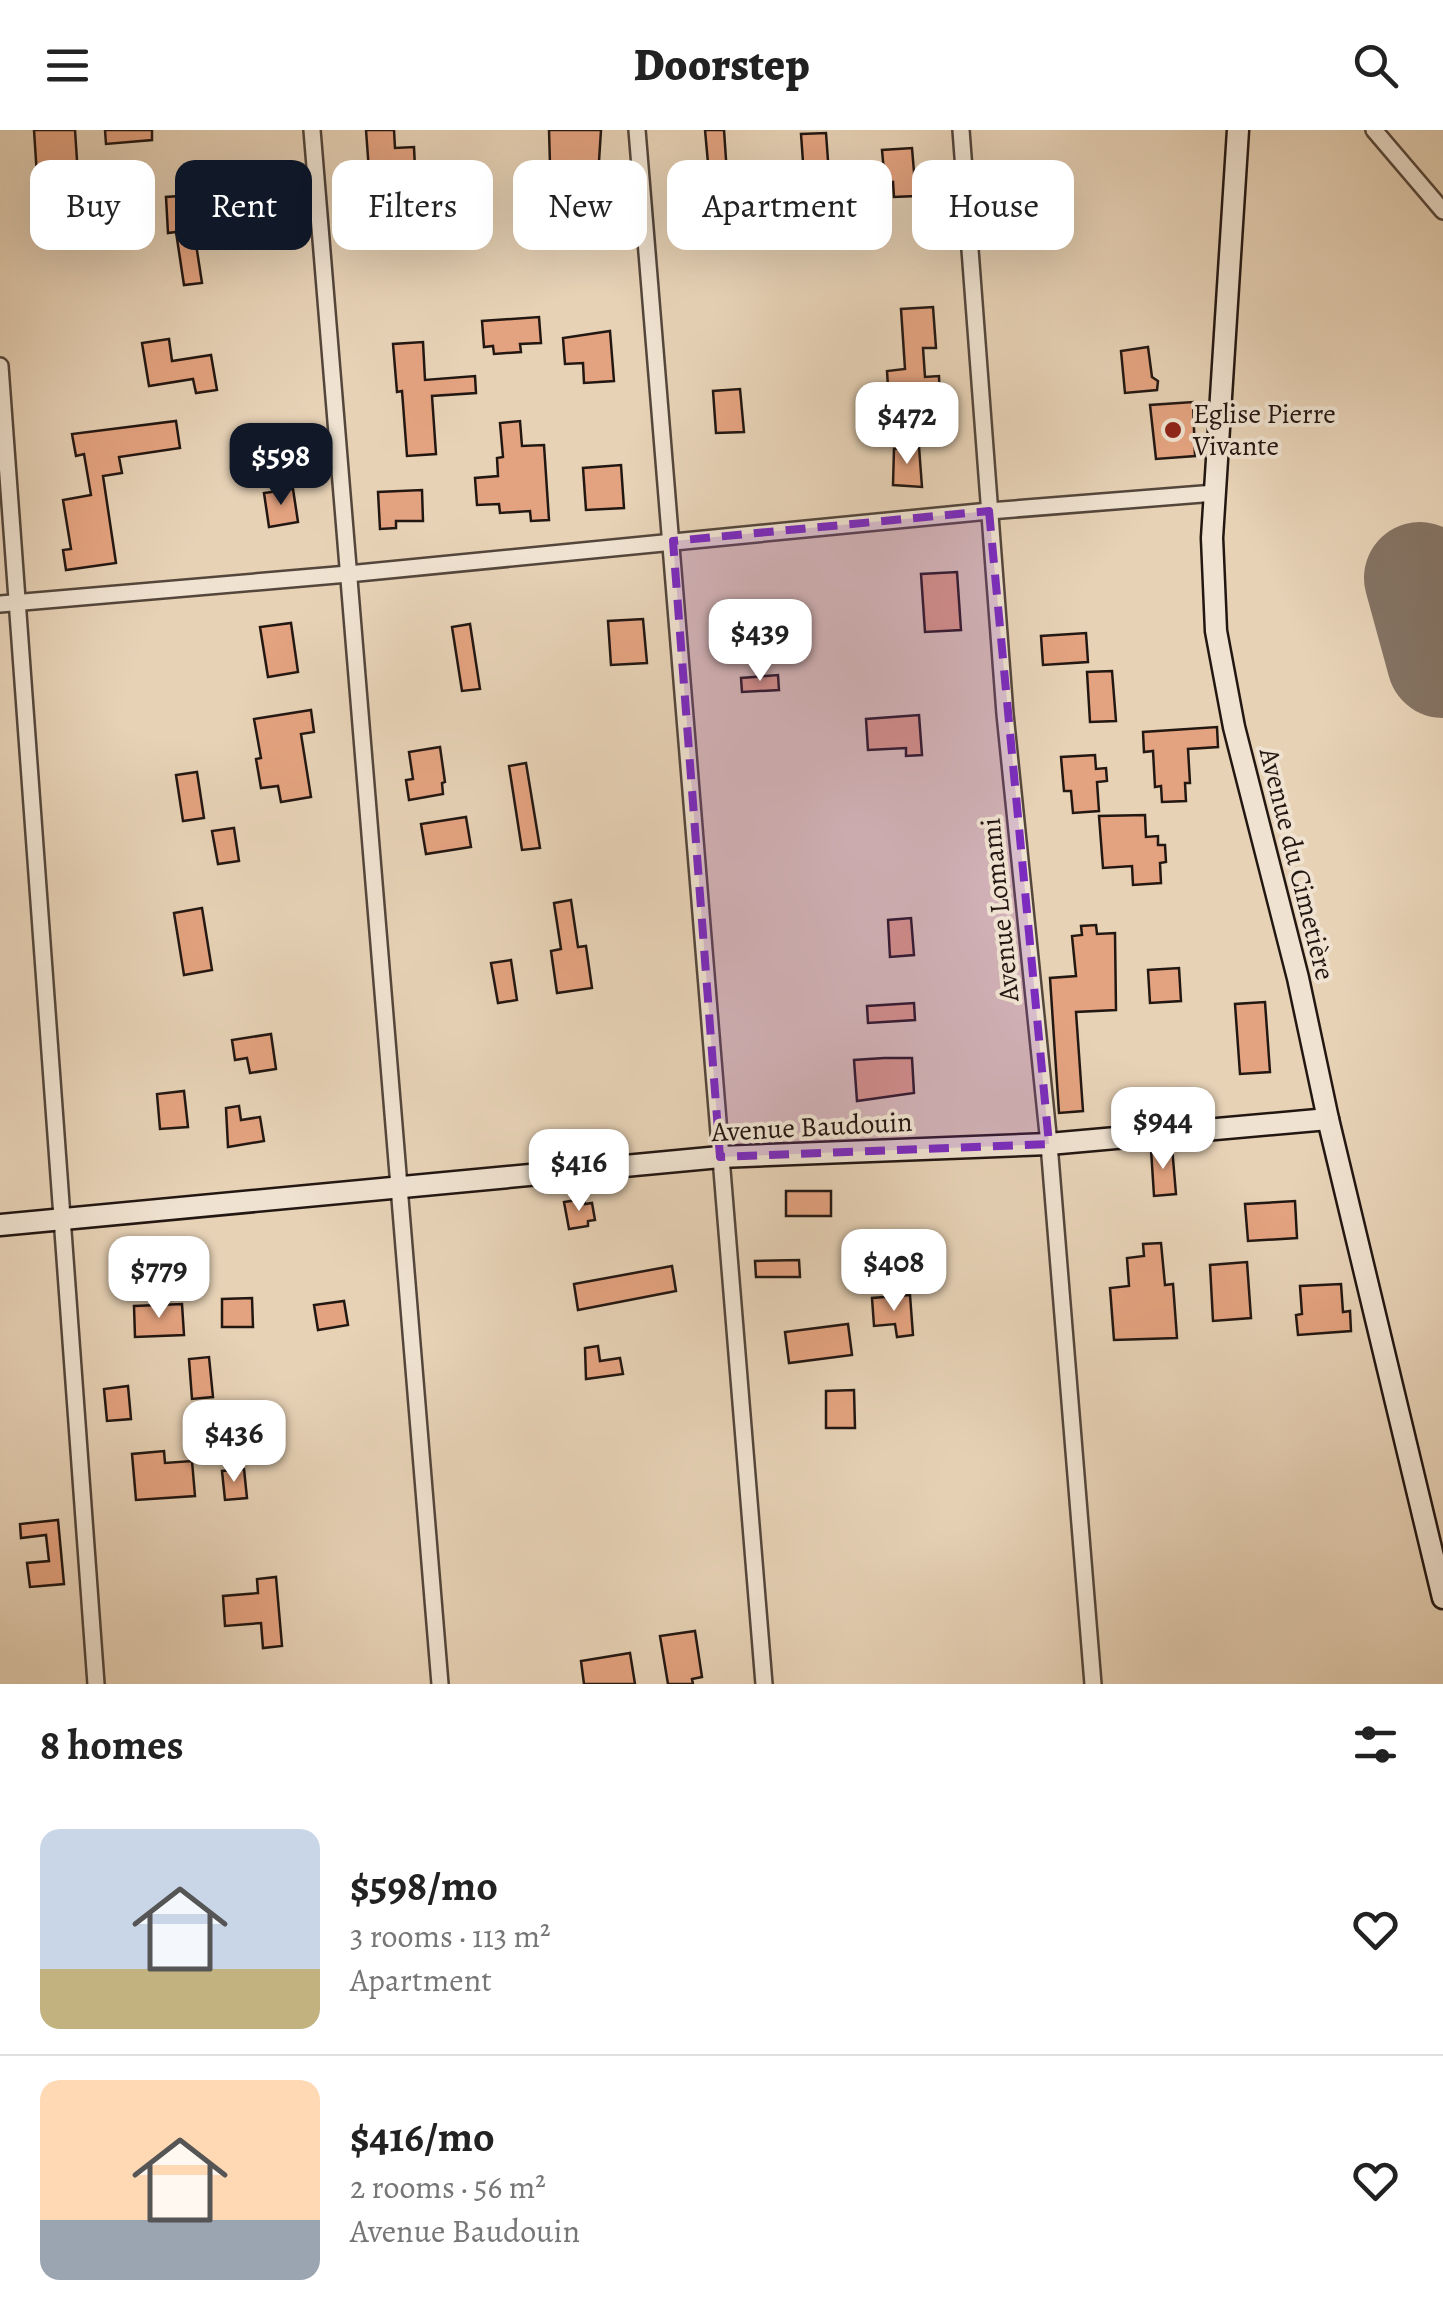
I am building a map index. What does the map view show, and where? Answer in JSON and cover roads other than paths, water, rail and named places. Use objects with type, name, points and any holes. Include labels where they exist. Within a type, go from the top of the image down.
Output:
[{"type":"street","points":[[312,130],[440,1684]]},
{"type":"street","points":[[637,130],[764,1684]]},
{"type":"street","name":"Avenue Lomami","points":[[961,130],[1005,714],[1049,1144],[1093,1684]]},
{"type":"street","name":"Avenue du Cimetière","points":[[1238,130],[1216,442],[1212,538],[1216,630],[1234,727],[1298,978],[1443,1598]]},
{"type":"street","points":[[1374,130],[1443,211]]},
{"type":"street","points":[[0,366],[96,1684]]},
{"type":"street","points":[[0,604],[1215,494]]},
{"type":"street","name":"Avenue Baudouin","points":[[0,1225],[720,1157],[1049,1144],[1328,1119]]},
{"type":"place","name":"Eglise Pierre Vivante","points":[[1173,430]]}]
